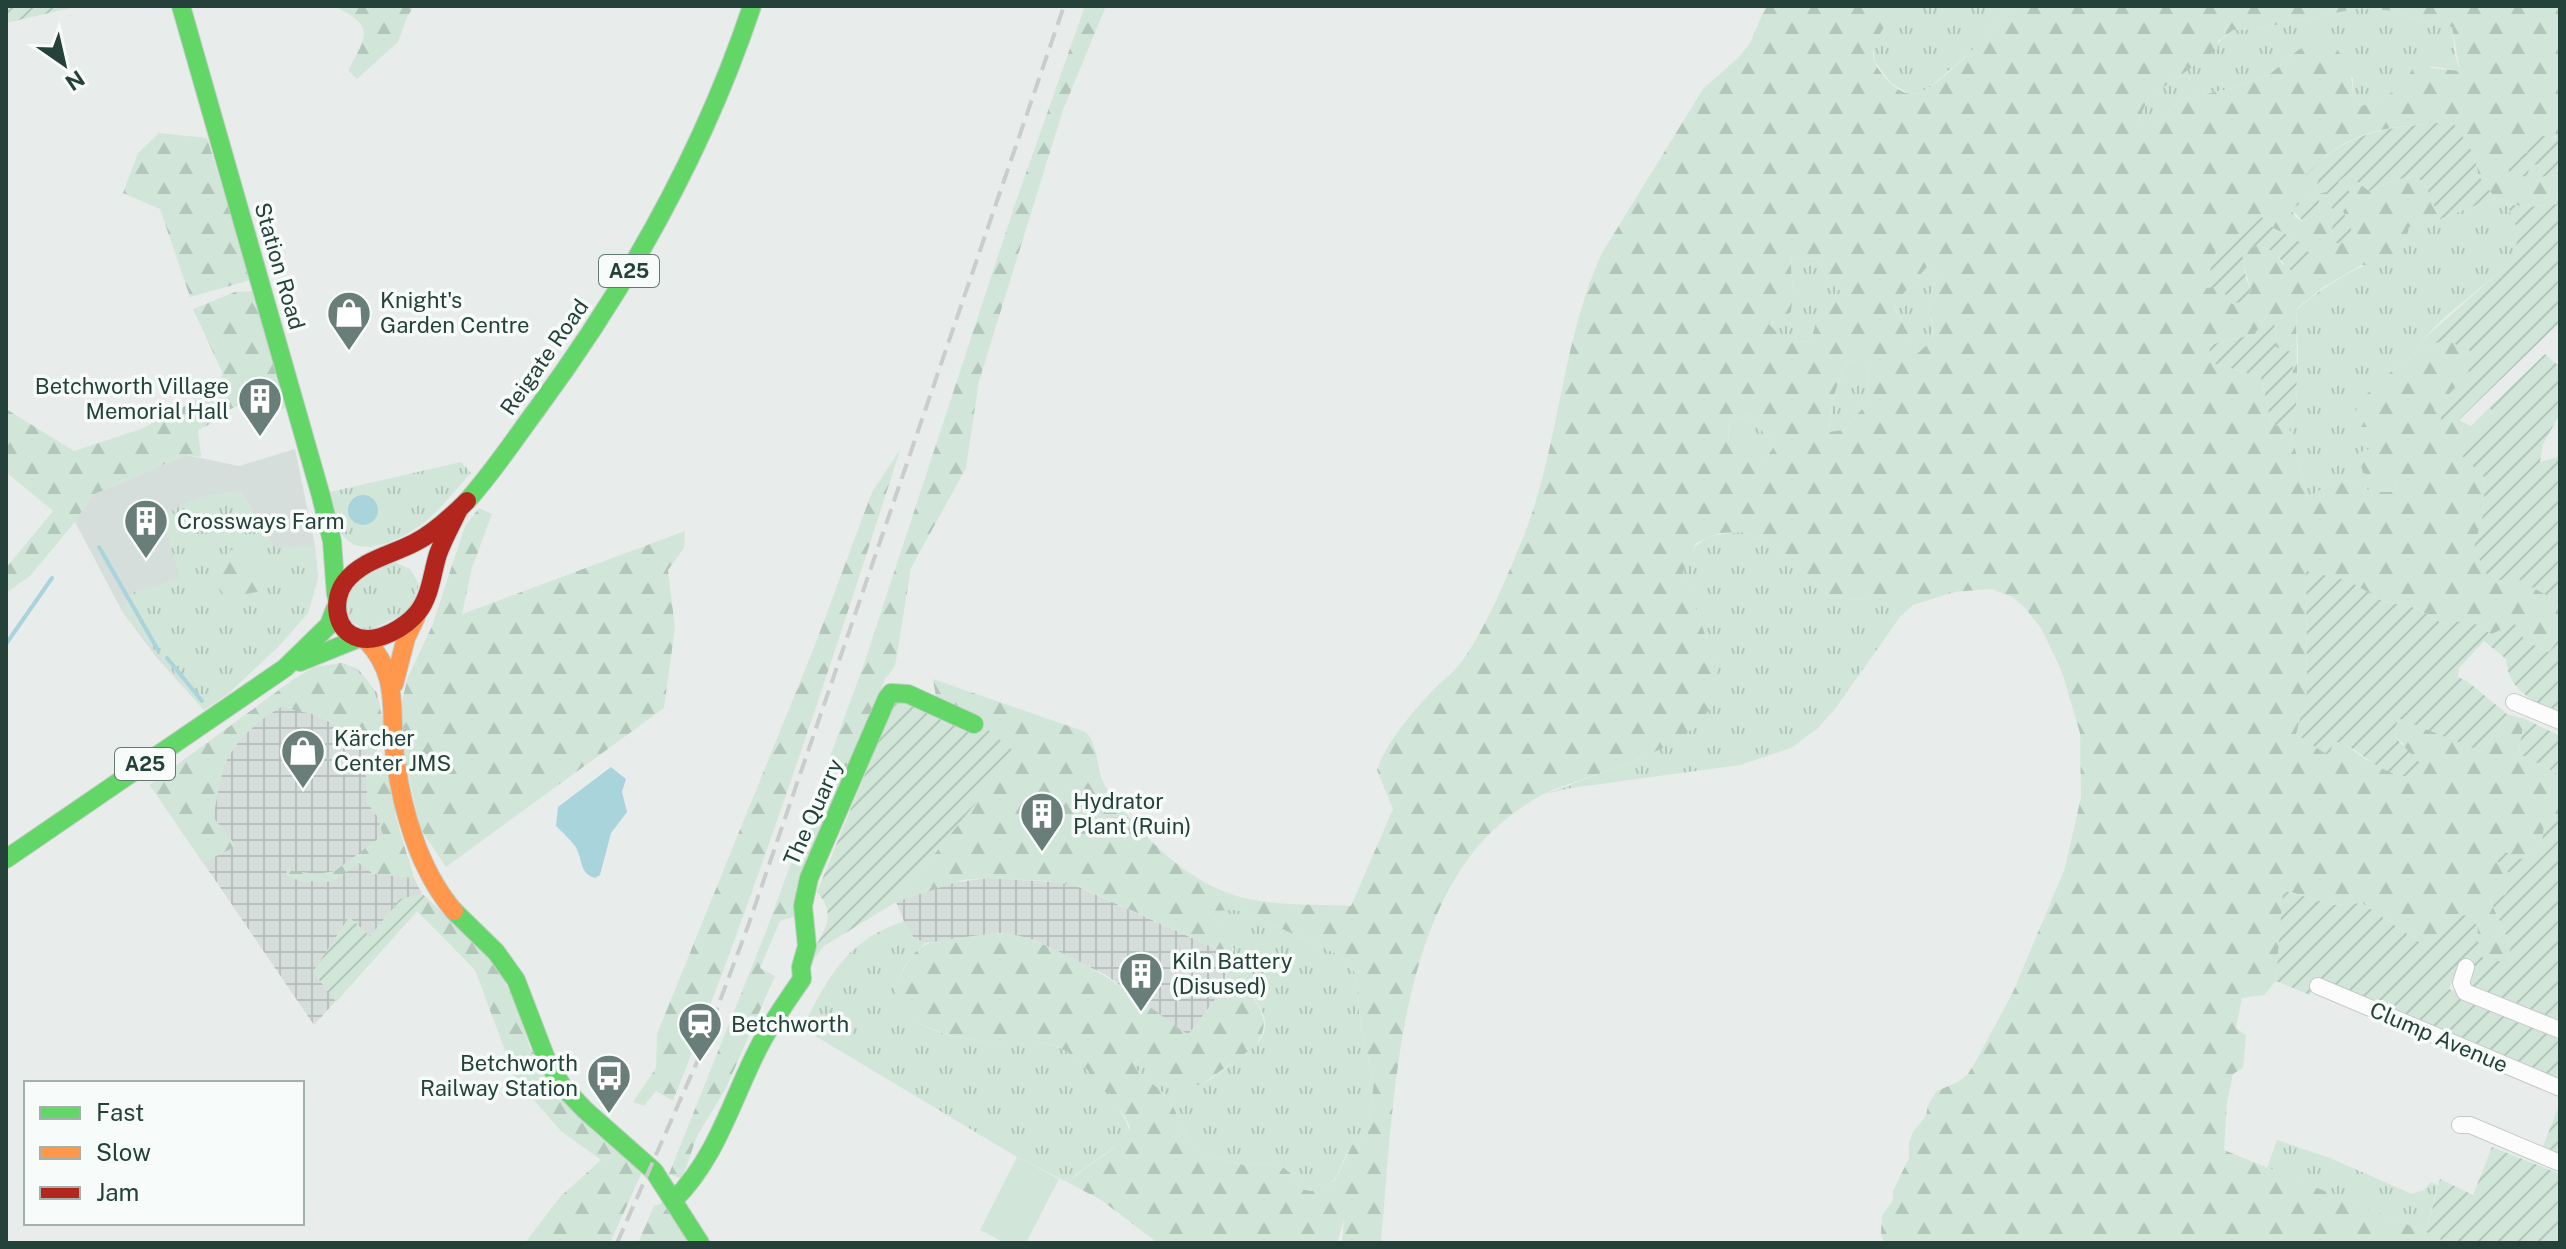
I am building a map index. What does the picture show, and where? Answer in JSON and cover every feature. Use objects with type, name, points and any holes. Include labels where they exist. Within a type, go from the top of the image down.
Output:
[{"type":"main road","name":"Station Road","points":[[181,6],[251,257],[298,410],[332,541],[336,602]]},
{"type":"main road","name":"Reigate Road","points":[[429,587],[439,551],[459,509],[547,396],[604,314],[670,200],[728,80],[752,6]]},
{"type":"main road","name":"Reigate Road","points":[[397,551],[425,537],[459,509]]},
{"type":"main road","points":[[332,541],[347,552],[371,561]]},
{"type":"main road","points":[[392,691],[406,638],[423,609],[429,587],[422,570],[411,558],[397,551],[371,561],[344,581],[336,602],[347,632],[380,652],[388,666],[395,759],[425,863],[452,909],[482,936],[509,969],[524,996],[554,1076],[644,1160],[674,1200],[700,1243]]},
{"type":"main road","name":"A25","points":[[6,859],[285,668],[329,625],[336,602]]},
{"type":"main road","points":[[362,640],[386,635],[416,617]]},
{"type":"main road","name":"A25","points":[[285,668],[362,640]]},
{"type":"main road","name":"The Quarry","points":[[674,1200],[692,1185],[722,1131],[745,1076],[776,1017],[802,979],[801,967],[807,946],[803,906],[809,878],[887,698],[891,693],[908,694],[974,724]]},
{"type":"street","points":[[2514,702],[2560,721]]},
{"type":"street","points":[[2466,967],[2461,983],[2465,992],[2560,1030]]},
{"type":"street","name":"Clump Avenue","points":[[2318,986],[2560,1088]]},
{"type":"street","points":[[2460,1125],[2470,1125],[2560,1163]]},
{"type":"shaded area","points":[[295,449],[315,546],[318,578],[308,613],[277,648],[204,710],[157,658],[122,611],[75,522],[92,495],[186,455],[239,466]]},
{"type":"shaded area","points":[[341,663],[358,669],[377,693],[386,735],[373,756],[376,772],[385,773],[391,783],[396,819],[414,878],[428,899],[314,1025],[150,785],[294,679]]},
{"type":"shaded area","points":[[988,878],[1070,883],[1232,956],[1220,993],[1188,1035],[1106,975],[1034,940],[1000,933],[926,943],[914,939],[908,931],[896,902],[944,884]]},
{"type":"green space","points":[[6,6],[79,6],[6,23]]},
{"type":"green space","points":[[334,6],[414,6],[398,42],[357,79],[348,70],[363,40],[362,26]]},
{"type":"green space","points":[[1085,6],[1106,6],[1063,110],[979,381],[966,468],[911,568],[895,666],[885,679],[830,817],[796,916],[780,921],[760,968],[775,976],[726,1088],[697,1136],[682,1179],[669,1174],[765,934],[864,664],[1015,204]]},
{"type":"green space","points":[[1766,6],[1893,6],[1875,45],[1874,60],[1890,83],[1903,92],[1914,94],[1940,80],[2013,6],[2560,6],[2560,138],[2553,136],[2530,164],[2539,165],[2540,177],[2557,175],[2560,161],[2557,204],[2526,207],[2498,202],[2478,175],[2475,156],[2436,123],[2381,130],[2351,140],[2307,174],[2318,180],[2314,193],[2292,210],[2295,217],[2304,222],[2320,208],[2318,194],[2326,191],[2334,215],[2330,243],[2340,243],[2343,211],[2338,182],[2348,174],[2369,191],[2394,180],[2417,176],[2426,187],[2440,219],[2409,227],[2404,248],[2386,266],[2361,265],[2322,288],[2296,309],[2297,373],[2293,374],[2276,347],[2274,319],[2267,314],[2255,334],[2209,345],[2210,362],[2261,377],[2271,423],[2290,430],[2308,498],[2320,490],[2350,480],[2372,492],[2397,492],[2396,478],[2383,479],[2363,473],[2358,453],[2376,446],[2376,427],[2353,427],[2358,402],[2423,348],[2447,339],[2467,344],[2468,375],[2445,424],[2459,420],[2471,426],[2489,408],[2498,414],[2485,478],[2483,515],[2474,548],[2513,576],[2560,601],[2560,637],[2549,652],[2525,641],[2491,634],[2469,620],[2443,624],[2416,608],[2382,601],[2349,581],[2306,572],[2307,693],[2328,755],[2334,741],[2344,744],[2368,761],[2404,744],[2394,736],[2398,717],[2483,752],[2507,714],[2525,719],[2518,753],[2560,775],[2560,814],[2545,817],[2539,848],[2521,859],[2515,879],[2505,895],[2489,898],[2511,946],[2507,961],[2487,961],[2479,954],[2477,926],[2451,916],[2437,939],[2425,946],[2362,903],[2333,905],[2284,890],[2276,981],[2264,995],[2242,998],[2236,1028],[2246,1035],[2243,1068],[2233,1074],[2227,1103],[2224,1150],[2426,1232],[2442,1239],[2440,1243],[1884,1243],[1882,1216],[1893,1200],[1893,1191],[1909,1158],[1913,1132],[1926,1116],[1928,1105],[1937,1091],[1968,1074],[1977,1059],[2013,992],[2065,868],[2081,797],[2080,733],[2062,672],[2041,628],[2013,597],[1991,589],[1853,600],[1827,595],[1788,558],[1767,543],[1742,532],[1720,533],[1696,543],[1683,572],[1704,631],[1716,678],[1716,689],[1708,711],[1692,729],[1670,744],[1616,768],[1563,786],[1520,808],[1473,852],[1442,904],[1424,949],[1401,1046],[1381,1243],[1342,1243],[1344,1219],[1337,1243],[1158,1243],[1101,1200],[1069,1183],[1122,1141],[1130,1127],[1118,1107],[1078,1061],[1064,1050],[1047,1043],[984,1041],[953,1036],[912,1019],[900,1005],[897,988],[900,976],[921,947],[990,934],[1022,936],[1074,959],[1124,989],[1188,1035],[1220,993],[1227,974],[1252,997],[1263,1016],[1264,1026],[1254,1047],[1201,1085],[1183,1083],[1142,1057],[1134,1063],[1136,1069],[1169,1098],[1190,1142],[1200,1153],[1243,1165],[1279,1164],[1301,1189],[1311,1191],[1327,1187],[1335,1180],[1352,1145],[1367,1140],[1374,1081],[1361,1029],[1356,976],[1351,965],[1335,953],[1247,913],[1208,911],[1229,937],[1232,956],[1078,886],[1046,881],[963,880],[896,902],[958,824],[933,679],[1086,732],[1094,745],[1103,782],[1119,805],[1160,850],[1210,885],[1258,901],[1351,906],[1393,809],[1377,770],[1382,758],[1411,715],[1457,668],[1477,639],[1522,540],[1545,469],[1577,323],[1602,253],[1703,89],[1750,43]],"holes":[[[2360,8],[2395,11],[2452,27],[2460,71],[2414,66],[2399,87],[2362,106],[2353,99],[2347,65],[2326,37],[2298,50],[2269,75],[2233,88],[2179,100],[2159,126],[2138,122],[2148,98],[2218,49],[2217,42],[2233,30],[2255,29]],[[2262,217],[2275,229],[2296,239],[2283,265],[2275,252],[2257,245],[2241,254],[2251,291],[2233,304],[2219,286]],[[1790,256],[1819,260],[1829,282],[1842,292],[1816,322],[1811,341],[1787,339],[1769,324],[1791,312]],[[1928,266],[1938,277],[1929,301],[1934,333],[1918,353],[1893,305]],[[1848,360],[1868,366],[1867,403],[1844,430],[1829,432],[1832,404]],[[1748,415],[1775,445],[1764,461],[1739,444],[1729,444],[1728,425],[1735,418]]]},
{"type":"green space","points":[[1867,6],[2013,6],[1975,48],[1930,87],[1909,94],[1891,83],[1875,62]]},
{"type":"green space","points":[[2360,8],[2395,11],[2452,27],[2460,71],[2432,66],[2391,94],[2362,106],[2353,99],[2353,78],[2298,50],[2269,75],[2233,88],[2179,100],[2159,126],[2138,123],[2148,98],[2233,30],[2255,29]]},
{"type":"green space","points":[[2436,123],[2455,125],[2475,156],[2478,175],[2495,198],[2440,219],[2426,187],[2417,176],[2394,180],[2369,191],[2348,174],[2338,182],[2356,197],[2343,211],[2352,231],[2340,243],[2330,243],[2334,215],[2326,192],[2318,194],[2320,208],[2304,222],[2292,210],[2314,193],[2318,181],[2306,175],[2350,141],[2381,131]]},
{"type":"green space","points":[[159,133],[207,138],[251,280],[190,297],[160,209],[123,193],[138,153]]},
{"type":"green space","points":[[2530,134],[2560,138],[2557,175],[2540,177],[2539,165],[2531,164],[2527,176],[2511,177],[2507,166],[2509,154],[2527,153]]},
{"type":"green space","points":[[2560,182],[2560,322],[2459,420],[2445,424],[2434,410],[2469,373],[2465,361],[2470,353],[2467,344],[2458,346],[2447,339],[2423,348],[2419,343],[2515,258],[2518,231],[2507,204],[2526,207],[2557,204]]},
{"type":"green space","points":[[2495,198],[2507,204],[2518,231],[2516,258],[2445,317],[2419,343],[2423,348],[2392,371],[2376,426],[2376,446],[2396,478],[2397,492],[2372,492],[2350,480],[2320,490],[2308,498],[2290,430],[2296,405],[2296,310],[2347,274],[2404,248],[2408,227],[2440,219]]},
{"type":"green space","points":[[2262,217],[2275,229],[2296,239],[2311,255],[2303,272],[2298,272],[2287,268],[2274,253],[2257,245],[2242,253],[2251,291],[2243,301],[2233,304],[2219,287],[2205,288],[2216,251]]},
{"type":"green space","points":[[1790,256],[1819,260],[1829,282],[1842,292],[1816,322],[1811,341],[1787,339],[1768,324],[1773,323],[1793,291]]},
{"type":"green space","points":[[1928,266],[1938,277],[1929,301],[1933,333],[1918,354],[1893,304]]},
{"type":"green space","points":[[255,291],[292,407],[277,410],[271,402],[259,397],[226,411],[198,430],[201,457],[186,455],[92,495],[75,522],[30,576],[6,593],[6,568],[53,511],[6,472],[6,409],[74,451],[141,429],[214,391],[223,374],[193,309],[235,292]]},
{"type":"green space","points":[[2268,313],[2274,319],[2276,347],[2292,352],[2293,373],[2297,373],[2296,405],[2290,430],[2271,423],[2261,377],[2210,362],[2209,345],[2255,334]]},
{"type":"green space","points":[[2545,354],[2560,367],[2560,414],[2543,444],[2540,462],[2560,456],[2558,602],[2513,576],[2491,583],[2474,548],[2483,515],[2485,478],[2461,455],[2498,415],[2489,408]]},
{"type":"green space","points":[[1848,360],[1868,366],[1867,403],[1844,430],[1829,433],[1834,395]]},
{"type":"green space","points":[[1748,415],[1775,445],[1764,461],[1729,444],[1728,425],[1735,418]]},
{"type":"green space","points":[[900,450],[792,777],[673,1101],[656,1091],[644,1106],[633,1102],[656,1068],[657,1034],[815,645],[872,492]]},
{"type":"green space","points":[[461,462],[471,473],[434,514],[415,529],[375,546],[351,543],[342,534],[330,492]]},
{"type":"green space","points":[[241,491],[276,549],[315,546],[318,578],[308,613],[277,648],[228,694],[204,710],[122,611],[131,593],[180,578],[162,518],[189,502],[209,495]],"holes":[[[231,550],[254,565],[228,598],[219,588],[220,572]]]},
{"type":"green space","points":[[479,508],[492,514],[472,568],[462,614],[685,531],[684,548],[668,570],[675,628],[664,708],[446,867],[420,828],[403,750],[399,713],[408,677],[432,626],[465,526]]},
{"type":"green space","points":[[1742,532],[1767,543],[1788,558],[1827,595],[1853,600],[1961,590],[1913,605],[1900,617],[1835,709],[1817,729],[1791,748],[1740,765],[1545,794],[1637,760],[1677,740],[1715,669],[1683,572],[1692,552],[1704,540],[1720,534]]},
{"type":"green space","points":[[231,550],[254,565],[259,564],[269,577],[266,590],[227,598],[219,588],[220,572]]},
{"type":"green space","points":[[395,562],[410,569],[419,584],[411,611],[367,631],[346,618],[347,592],[361,577]]},
{"type":"green space","points":[[2306,571],[2349,581],[2382,601],[2416,608],[2443,624],[2469,620],[2491,634],[2515,624],[2525,641],[2549,652],[2560,637],[2560,713],[2524,694],[2511,679],[2506,659],[2484,641],[2459,668],[2458,677],[2507,714],[2483,752],[2398,718],[2394,736],[2419,762],[2413,777],[2389,772],[2334,741],[2329,756],[2296,734],[2307,693]]},
{"type":"green space","points":[[341,663],[362,675],[378,701],[386,735],[373,756],[335,725],[312,714],[281,707],[273,712],[241,740],[228,757],[222,773],[213,817],[236,846],[203,863],[150,785],[294,679],[314,667]]},
{"type":"green space","points":[[896,698],[977,721],[1016,753],[896,902],[824,946],[812,961],[827,919],[824,902],[817,892]]},
{"type":"green space","points":[[2525,719],[2560,736],[2560,775],[2518,753]]},
{"type":"green space","points":[[385,773],[391,783],[396,819],[414,878],[373,874],[359,863],[333,882],[300,881],[287,876],[286,870],[317,874],[335,871],[383,835],[377,816],[367,803],[366,774]]},
{"type":"green space","points":[[2560,814],[2560,1025],[2469,986],[2474,966],[2462,959],[2449,989],[2560,1035],[2560,1082],[2317,980],[2310,995],[2276,981],[2283,890],[2333,905],[2362,903],[2425,946],[2437,939],[2451,916],[2470,915],[2477,926],[2479,954],[2487,961],[2507,961],[2511,946],[2489,897],[2505,895],[2515,879],[2496,860],[2503,851],[2521,859],[2535,852],[2543,838],[2544,817]]},
{"type":"green space","points":[[422,894],[428,899],[336,1002],[313,972],[349,917],[370,936],[400,899]]},
{"type":"green space","points":[[428,899],[481,949],[504,980],[516,1004],[530,1048],[642,1172],[610,1243],[525,1243],[560,1197],[601,1160],[561,1131],[516,1080],[475,970],[417,911]]},
{"type":"green space","points":[[1207,910],[1247,913],[1335,953],[1351,965],[1356,976],[1361,1029],[1374,1081],[1367,1140],[1352,1145],[1335,1179],[1323,1189],[1301,1189],[1279,1164],[1243,1165],[1200,1153],[1190,1142],[1169,1098],[1136,1069],[1134,1064],[1142,1057],[1201,1085],[1260,1040],[1265,1020],[1262,1011],[1242,986],[1227,974],[1234,949]]},
{"type":"green space","points":[[904,921],[914,938],[926,943],[900,975],[898,989],[901,1004],[910,1016],[923,1026],[958,1037],[1009,1043],[1040,1042],[1067,1052],[1089,1070],[1116,1104],[1128,1126],[1129,1134],[1123,1141],[1075,1175],[1069,1183],[1017,1157],[802,1028],[841,962],[867,939]]},
{"type":"green space","points":[[2560,1103],[2560,1154],[2542,1149]]},
{"type":"green space","points":[[2277,1140],[2330,1158],[2412,1194],[2424,1190],[2431,1182],[2438,1185],[2426,1232],[2267,1168]]},
{"type":"green space","points":[[2492,1147],[2560,1174],[2560,1243],[2440,1243],[2441,1239],[2426,1232],[2440,1179],[2473,1195]]},
{"type":"green space","points":[[1017,1157],[1059,1179],[1026,1243],[1005,1243],[980,1230]]},
{"type":"green space","points":[[669,1200],[695,1243],[638,1243],[654,1206]]},
{"type":"water","points":[[363,495],[374,499],[378,510],[374,521],[363,525],[352,521],[348,510],[352,499]]},
{"type":"water","points":[[611,767],[626,779],[622,792],[627,812],[611,833],[600,875],[595,878],[586,873],[575,846],[556,826],[558,807]]},
{"type":"waterway","points":[[99,547],[158,650]]},
{"type":"waterway","points":[[6,644],[52,578]]},
{"type":"waterway","points":[[167,658],[202,701]]},
{"type":"railway","points":[[617,1243],[697,1062],[748,926],[1064,6]]},
{"type":"traffic: fast","points":[[181,6],[321,496],[332,541],[336,595]]},
{"type":"traffic: fast","points":[[467,501],[571,362],[633,265],[661,216],[711,113],[752,6]]},
{"type":"traffic: fast","points":[[6,859],[285,668],[329,625],[335,609]]},
{"type":"traffic: fast","points":[[300,662],[357,639]]},
{"type":"traffic: fast","points":[[674,1200],[688,1185],[710,1151],[758,1049],[802,979],[801,967],[807,946],[803,906],[809,878],[887,698],[891,693],[908,694],[974,724]]},
{"type":"traffic: fast","points":[[454,911],[496,952],[516,980],[547,1061],[563,1087],[654,1171],[700,1243]]},
{"type":"traffic: slow","points":[[394,684],[406,638],[416,617]]},
{"type":"traffic: slow","points":[[366,640],[377,654],[389,681],[398,777],[414,838],[431,877],[454,911]]},
{"type":"traffic: jam","points":[[459,509],[438,554],[426,598],[413,618],[392,632],[375,638],[359,638],[344,629],[338,614],[338,597],[352,574],[368,563],[414,543],[467,501]]},
{"type":"place","name":"Knight's Garden Centre","points":[[349,352]]},
{"type":"place","name":"Betchworth Village Memorial Hall","points":[[260,438]]},
{"type":"place","name":"Crossways Farm","points":[[146,560]]},
{"type":"place","name":"Kärcher Center JMS","points":[[303,790]]},
{"type":"place","name":"Hydrator Plant (Ruin)","points":[[1042,853]]},
{"type":"place","name":"Kiln Battery (Disused)","points":[[1141,1013]]},
{"type":"place","name":"Betchworth","points":[[700,1063]]},
{"type":"place","name":"Betchworth Railway Station","points":[[609,1115]]}]
